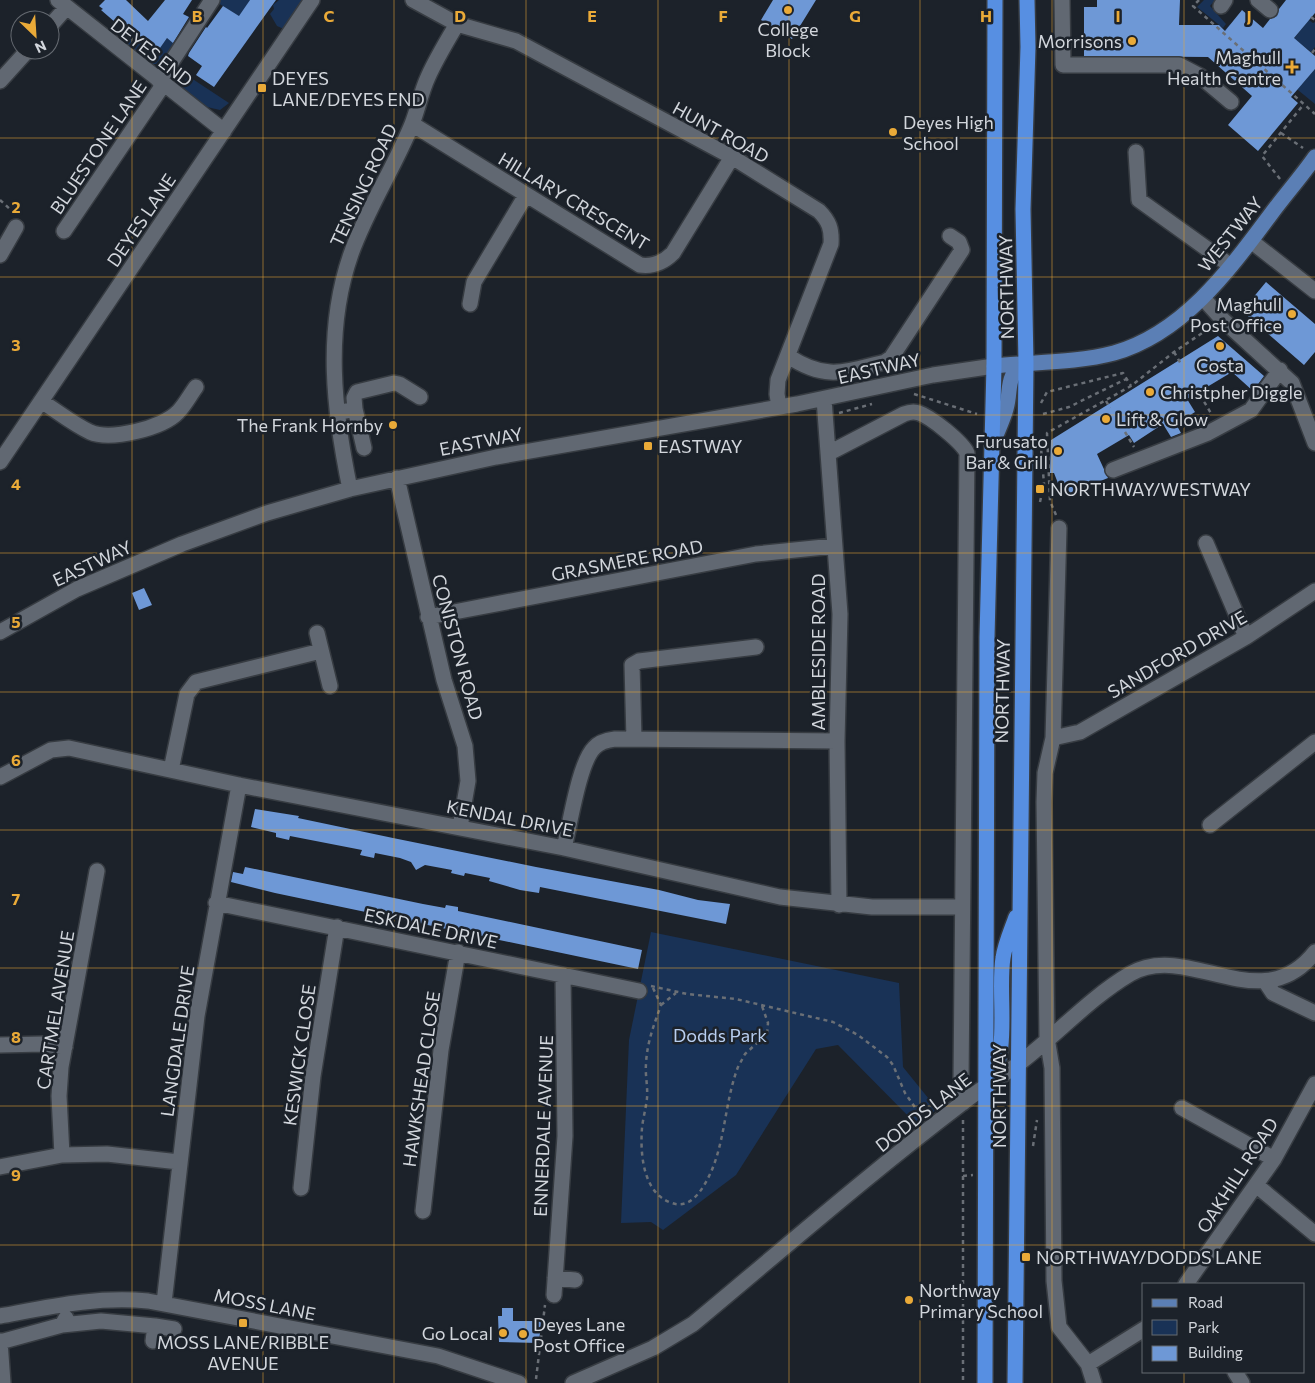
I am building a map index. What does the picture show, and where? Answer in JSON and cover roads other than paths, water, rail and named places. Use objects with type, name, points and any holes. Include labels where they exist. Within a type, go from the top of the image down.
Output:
[{"type":"highway","name":"NORTHWAY","points":[[984,1383],[987,637],[994,366],[995,0]]},
{"type":"highway","name":"NORTHWAY","points":[[1015,1383],[1026,363],[1022,209],[1028,47],[1027,0]]},
{"type":"highway","points":[[986,1086],[994,1076],[999,1060],[1004,947],[1020,909]]},
{"type":"main road","name":"WESTWAY","points":[[994,366],[1094,357],[1116,352],[1164,329],[1203,298],[1312,161]]},
{"type":"main road","points":[[992,447],[1007,408],[1010,380],[1015,372],[1026,363]]},
{"type":"street","name":"BLUESTONE LANE","points":[[64,231],[161,83],[212,0]]},
{"type":"street","name":"DEYES LANE","points":[[0,462],[312,0]]},
{"type":"street","name":"HUNT ROAD","points":[[413,0],[457,24],[516,41],[732,157],[819,211],[830,226],[832,244],[778,380],[777,394],[779,407]]},
{"type":"street","points":[[1062,0],[1063,65],[1179,65],[1200,76],[1231,102]]},
{"type":"street","name":"DEYES END","points":[[62,4],[224,131]]},
{"type":"street","name":"TENSING ROAD","points":[[350,490],[337,413],[334,380],[336,326],[350,255],[380,187],[412,124],[428,77],[457,24]]},
{"type":"street","points":[[0,81],[19,60]]},
{"type":"street","name":"HILLARY CRESCENT","points":[[412,124],[640,265],[649,266],[667,259],[673,253],[732,157]]},
{"type":"street","points":[[1136,152],[1139,200],[1230,266]]},
{"type":"street","points":[[470,304],[474,282],[526,195]]},
{"type":"street","points":[[0,255],[16,227]]},
{"type":"street","points":[[788,356],[802,365],[831,373],[885,362],[891,358],[962,250],[959,242],[950,236]]},
{"type":"street","points":[[1250,241],[1315,292]]},
{"type":"street","points":[[1203,298],[1222,319],[1292,383],[1308,411],[1315,443]]},
{"type":"street","name":"EASTWAY","points":[[0,632],[77,589],[175,547],[267,513],[350,490],[496,457],[824,399],[924,377],[994,366]]},
{"type":"street","points":[[1113,470],[1220,427],[1251,410],[1280,370]]},
{"type":"street","points":[[364,448],[354,398],[357,392],[388,384],[399,384],[420,397]]},
{"type":"street","points":[[41,401],[91,432],[112,436],[155,426],[167,421],[177,413],[196,387]]},
{"type":"street","name":"AMBLESIDE ROAD","points":[[824,399],[840,614],[837,741],[839,905]]},
{"type":"street","points":[[337,413],[356,409]]},
{"type":"street","name":"NORTHWAY","points":[[829,453],[904,414],[915,412],[925,416],[961,444],[967,454],[960,1081],[962,1102]]},
{"type":"street","name":"CONISTON ROAD","points":[[398,478],[428,617],[467,759],[468,781],[460,827]]},
{"type":"street","points":[[1059,528],[1053,738],[1045,773],[1044,802],[1047,1038],[1052,1068],[1054,1281],[1059,1327],[1088,1364],[1094,1383]]},
{"type":"street","points":[[1206,543],[1246,637]]},
{"type":"street","name":"GRASMERE ROAD","points":[[428,617],[756,554],[834,546]]},
{"type":"street","name":"SANDFORD DRIVE","points":[[1053,738],[1080,732],[1246,637],[1315,590]]},
{"type":"street","points":[[317,633],[330,686]]},
{"type":"street","points":[[634,739],[632,665],[639,661],[756,647]]},
{"type":"street","points":[[171,770],[186,694],[196,682],[321,651]]},
{"type":"street","points":[[564,848],[584,766],[590,752],[604,742],[634,739],[837,741]]},
{"type":"street","points":[[1210,825],[1315,742]]},
{"type":"street","name":"KENDAL DRIVE","points":[[0,777],[51,750],[69,748],[239,785],[564,848],[780,897],[839,905],[962,907]]},
{"type":"street","name":"LANGDALE DRIVE","points":[[164,1303],[172,1247],[179,1162],[197,1016],[216,902],[239,785]]},
{"type":"street","name":"CARTMEL AVENUE","points":[[62,1155],[59,1096],[65,1047],[97,871]]},
{"type":"street","name":"ESKDALE DRIVE","points":[[216,902],[563,975],[645,987]]},
{"type":"street","name":"KESWICK CLOSE","points":[[301,1188],[313,1076],[336,927]]},
{"type":"street","name":"HAWKSHEAD CLOSE","points":[[423,1211],[441,1050],[458,952]]},
{"type":"street","name":"DODDS LANE","points":[[573,1383],[652,1348],[693,1324],[962,1102],[1018,1065],[1047,1038],[1110,988],[1142,968],[1165,965],[1248,981],[1265,981],[1282,977],[1296,970],[1315,952]]},
{"type":"street","name":"ENNERDALE AVENUE","points":[[550,1295],[555,1278],[565,1136],[563,975]]},
{"type":"street","points":[[1265,981],[1273,993],[1315,1013]]},
{"type":"street","points":[[0,1045],[43,1044],[65,1047]]},
{"type":"street","name":"OAKHILL ROAD","points":[[1187,1283],[1274,1159],[1315,1084]]},
{"type":"street","points":[[1182,1108],[1274,1159]]},
{"type":"street","points":[[0,1167],[62,1155],[107,1154],[179,1162]]},
{"type":"street","points":[[1256,1186],[1315,1234]]},
{"type":"street","points":[[555,1278],[575,1280]]},
{"type":"street","name":"MOSS LANE","points":[[0,1316],[63,1304],[112,1299],[164,1303],[438,1356],[519,1383]]},
{"type":"street","points":[[62,1325],[66,1319],[63,1304]]},
{"type":"street","points":[[3,1383],[0,1342],[62,1325],[101,1322],[174,1329]]},
{"type":"street","points":[[153,1341],[155,1326]]},
{"type":"street","points":[[1088,1364],[1142,1329]]},
{"type":"place","name":"College Block","points":[[788,10]]},
{"type":"place","name":"Morrisons","points":[[1132,41]]},
{"type":"place","name":"Maghull Health Centre","points":[[1292,67]]},
{"type":"place","name":"DEYES LANE/DEYES END","points":[[262,88]]},
{"type":"place","name":"Deyes High School","points":[[893,132]]},
{"type":"place","name":"Maghull Post Office","points":[[1292,314]]},
{"type":"place","name":"Costa","points":[[1220,346]]},
{"type":"place","name":"Christpher Diggle","points":[[1150,392]]},
{"type":"place","name":"Lift & Glow","points":[[1106,419]]},
{"type":"place","name":"The Frank Hornby","points":[[393,425]]},
{"type":"place","name":"EASTWAY","points":[[648,446]]},
{"type":"place","name":"Furusato Bar & Grill","points":[[1058,451]]},
{"type":"place","name":"NORTHWAY/WESTWAY","points":[[1040,489]]},
{"type":"place","name":"NORTHWAY/DODDS LANE","points":[[1026,1257]]},
{"type":"place","name":"Northway Primary School","points":[[909,1300]]},
{"type":"place","name":"MOSS LANE/RIBBLE AVENUE","points":[[243,1323]]},
{"type":"place","name":"Go Local","points":[[503,1333]]},
{"type":"place","name":"Deyes Lane Post Office","points":[[523,1334]]},
{"type":"park label","name":"Dodds Park","points":[[720,1035]]}]
